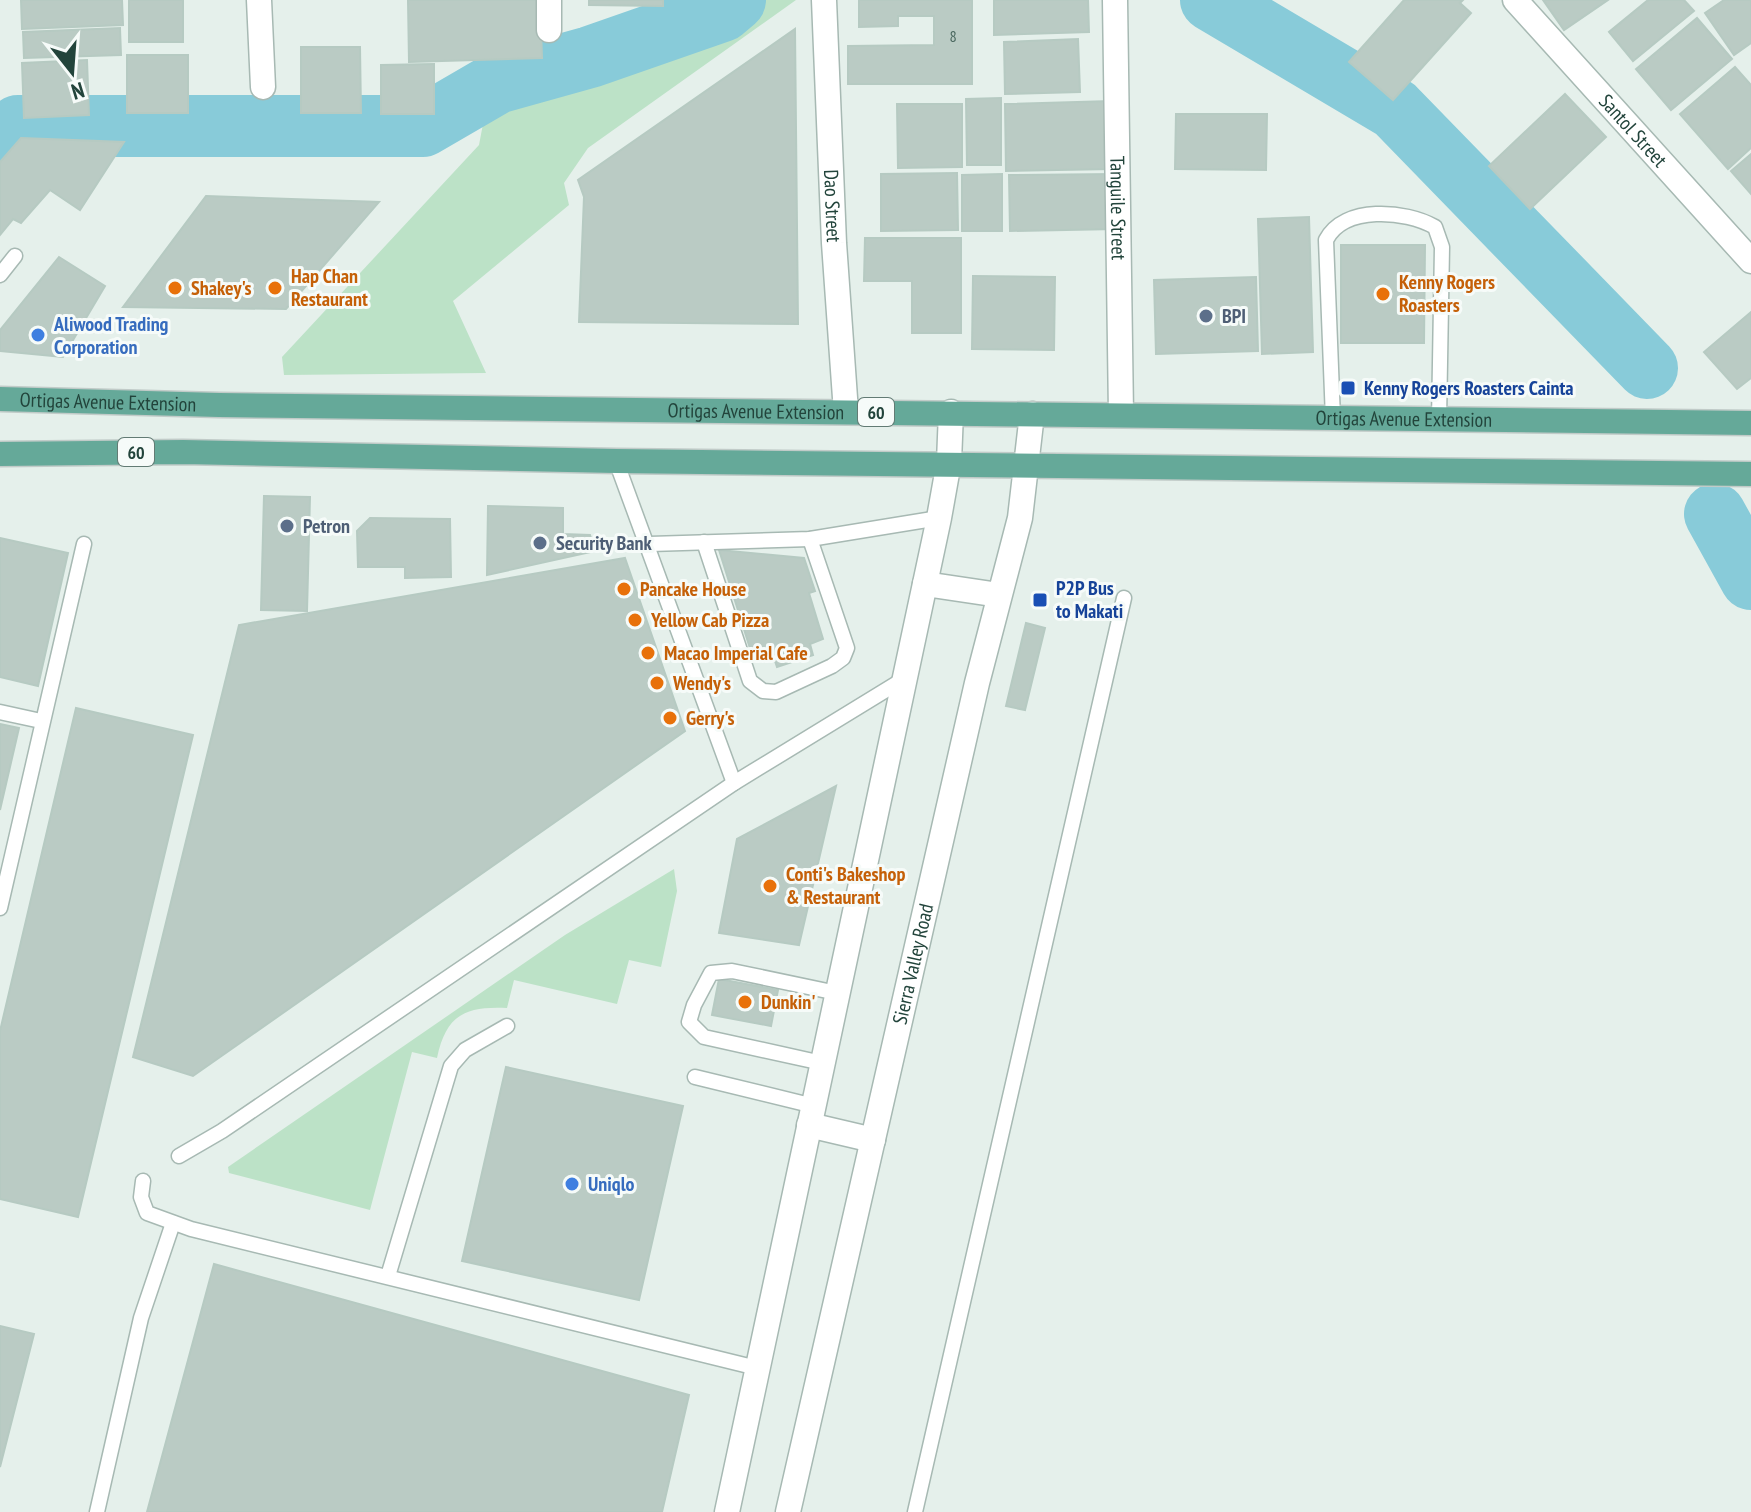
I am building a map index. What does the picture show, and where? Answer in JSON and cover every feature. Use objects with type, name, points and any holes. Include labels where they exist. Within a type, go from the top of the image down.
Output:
[{"type":"main road","name":"Ortigas Avenue Extension","points":[[0,399],[219,405],[1751,423]]},
{"type":"main road","name":"60","points":[[0,454],[183,452],[616,461],[949,462],[1751,474]]},
{"type":"street","points":[[259,0],[263,87]]},
{"type":"street","points":[[549,0],[549,30]]},
{"type":"street","name":"Dao Street","points":[[824,0],[834,243],[846,412]]},
{"type":"street","name":"Tanguile Street","points":[[1115,0],[1121,414]]},
{"type":"street","name":"Santol Street","points":[[1515,0],[1751,261]]},
{"type":"street","points":[[727,1512],[939,518],[949,462],[951,412]]},
{"type":"street","name":"Sierra Valley Road","points":[[788,1512],[999,595],[1020,518],[1032,414]]},
{"type":"street","points":[[925,584],[999,595]]},
{"type":"street","points":[[812,1115],[873,1140]]},
{"type":"lane","points":[[1333,419],[1326,240],[1334,226],[1355,216],[1417,217],[1435,227],[1442,247],[1439,420]]},
{"type":"lane","points":[[0,275],[15,256]]},
{"type":"lane","points":[[616,461],[650,544],[734,783]]},
{"type":"lane","points":[[650,544],[810,539],[939,518]]},
{"type":"lane","points":[[704,542],[750,681],[763,691],[776,692],[832,666],[843,658],[847,648],[810,539]]},
{"type":"lane","points":[[0,908],[84,544]]},
{"type":"lane","points":[[915,1512],[1124,598]]},
{"type":"lane","points":[[179,1156],[222,1131],[734,783],[904,679]]},
{"type":"lane","points":[[0,712],[41,721]]},
{"type":"lane","points":[[822,1063],[704,1037],[689,1022],[694,1005],[711,973],[732,971],[837,993]]},
{"type":"lane","points":[[388,1276],[451,1066],[465,1050],[507,1026]]},
{"type":"lane","points":[[695,1077],[812,1115]]},
{"type":"lane","points":[[143,1181],[141,1197],[147,1213],[173,1223],[757,1368]]},
{"type":"lane","points":[[97,1512],[141,1318],[173,1223]]},
{"type":"green space","points":[[748,0],[796,0],[588,148],[564,183],[569,205],[453,301],[486,373],[284,375],[282,357],[479,145],[487,103],[722,19]]},
{"type":"green space","points":[[674,869],[677,891],[661,967],[629,960],[617,1004],[514,980],[507,1008],[480,1009],[460,1016],[446,1032],[437,1058],[412,1052],[370,1210],[229,1173],[228,1167],[565,935]]},
{"type":"building","points":[[21,0],[122,0],[123,25],[22,29]]},
{"type":"building","points":[[129,0],[183,0],[183,42],[129,42]]},
{"type":"building","points":[[408,0],[540,0],[542,58],[409,62]]},
{"type":"building","points":[[589,0],[663,0],[663,6],[589,5]]},
{"type":"building","points":[[859,0],[972,0],[972,84],[848,84],[848,46],[934,45],[934,16],[898,16],[898,26],[859,27]]},
{"type":"building","points":[[994,0],[1088,0],[1089,32],[994,35]]},
{"type":"building","points":[[1404,0],[1463,0],[1460,3],[1471,13],[1393,100],[1349,62]]},
{"type":"building","points":[[1543,0],[1608,0],[1564,30]]},
{"type":"building","points":[[1648,0],[1684,0],[1694,11],[1633,61],[1609,32]]},
{"type":"building","points":[[1724,0],[1751,0],[1751,43],[1734,55],[1705,13]]},
{"type":"building","points":[[1697,18],[1732,59],[1671,110],[1636,69]]},
{"type":"building","points":[[120,28],[121,55],[24,58],[23,32]]},
{"type":"building","points":[[795,29],[798,324],[579,322],[584,197],[578,180]]},
{"type":"building","points":[[1078,39],[1080,92],[1005,94],[1004,42]]},
{"type":"building","points":[[301,47],[360,47],[361,113],[301,113]]},
{"type":"building","points":[[127,55],[188,55],[188,113],[127,113]]},
{"type":"building","points":[[87,60],[89,115],[24,118],[22,63]]},
{"type":"building","points":[[434,64],[434,114],[381,114],[381,65]]},
{"type":"building","points":[[1735,67],[1751,85],[1751,148],[1728,169],[1680,114]]},
{"type":"building","points":[[1565,94],[1606,137],[1530,209],[1489,166]]},
{"type":"building","points":[[1001,98],[1001,165],[967,165],[966,99]]},
{"type":"building","points":[[1111,101],[1113,169],[1006,171],[1005,104]]},
{"type":"building","points":[[897,104],[962,104],[962,167],[898,168]]},
{"type":"building","points":[[1176,114],[1267,114],[1266,170],[1175,169]]},
{"type":"building","points":[[21,138],[124,142],[80,210],[50,190],[21,223],[13,219],[0,235],[0,162]]},
{"type":"building","points":[[1751,154],[1751,194],[1731,171]]},
{"type":"building","points":[[957,173],[958,230],[881,231],[881,174]]},
{"type":"building","points":[[1002,174],[1002,231],[962,231],[962,175]]},
{"type":"building","points":[[1115,174],[1116,229],[1010,231],[1009,175]]},
{"type":"building","points":[[206,196],[379,202],[286,309],[123,307]]},
{"type":"building","points":[[1309,217],[1313,352],[1262,354],[1258,219]]},
{"type":"building","points":[[865,238],[961,238],[961,333],[912,333],[912,281],[864,281]]},
{"type":"building","name":"Kenny Rogers Roasters","points":[[1341,245],[1425,245],[1424,343],[1341,343]]},
{"type":"building","points":[[59,257],[105,286],[63,357],[0,351],[0,330]]},
{"type":"building","points":[[973,276],[1055,277],[1054,350],[972,349]]},
{"type":"building","name":"BPI","points":[[1256,277],[1258,351],[1156,354],[1154,280]]},
{"type":"building","points":[[1751,312],[1751,378],[1737,389],[1704,352]]},
{"type":"building","name":"Petron","points":[[264,496],[310,497],[307,611],[261,610]]},
{"type":"building","name":"Security Bank","points":[[488,506],[563,508],[563,534],[590,535],[595,551],[487,575]]},
{"type":"building","points":[[370,518],[450,519],[451,577],[405,578],[405,567],[358,567],[357,531]]},
{"type":"building","points":[[0,538],[68,553],[38,686],[0,677]]},
{"type":"building","points":[[719,550],[804,558],[815,591],[809,593],[823,639],[810,644],[813,655],[777,667],[773,655],[754,661]]},
{"type":"building","points":[[625,558],[685,731],[193,1076],[133,1057],[239,625]]},
{"type":"building","points":[[1026,623],[1045,628],[1025,710],[1006,706]]},
{"type":"building","points":[[76,708],[193,735],[78,1217],[0,1199],[0,1031]]},
{"type":"building","points":[[0,724],[19,728],[0,810]]},
{"type":"building","name":"Conti's Bakeshop & Restaurant","points":[[836,786],[799,945],[719,933],[737,839]]},
{"type":"building","name":"Dunkin'","points":[[719,979],[778,990],[771,1026],[712,1015]]},
{"type":"building","name":"Uniqlo","points":[[506,1067],[683,1106],[639,1300],[462,1261]]},
{"type":"building","points":[[214,1264],[689,1395],[662,1512],[147,1512]]},
{"type":"building","points":[[0,1326],[34,1334],[0,1467]]},
{"type":"waterway","points":[[0,146],[18,126],[423,126],[497,83],[590,57],[722,11],[735,0]]},
{"type":"waterway","points":[[1211,0],[1395,109],[1647,368]]},
{"type":"waterway","points":[[1715,514],[1751,579]]},
{"type":"place","name":"Shakey's","points":[[175,288]]},
{"type":"place","name":"Hap Chan Restaurant","points":[[275,288]]},
{"type":"place","name":"Kenny Rogers Roasters","points":[[1383,294]]},
{"type":"place","name":"BPI","points":[[1206,316]]},
{"type":"place","name":"Aliwood Trading Corporation","points":[[38,335]]},
{"type":"place","name":"Kenny Rogers Roasters Cainta","points":[[1348,388]]},
{"type":"place","name":"Petron","points":[[287,526]]},
{"type":"place","name":"Security Bank","points":[[540,543]]},
{"type":"place","name":"Pancake House","points":[[624,589]]},
{"type":"place","name":"P2P Bus to Makati","points":[[1040,600]]},
{"type":"place","name":"Yellow Cab Pizza","points":[[635,620]]},
{"type":"place","name":"Macao Imperial Cafe","points":[[648,653]]},
{"type":"place","name":"Wendy's","points":[[657,683]]},
{"type":"place","name":"Gerry's","points":[[670,718]]},
{"type":"place","name":"Conti's Bakeshop & Restaurant","points":[[770,886]]},
{"type":"place","name":"Dunkin'","points":[[745,1002]]},
{"type":"place","name":"Uniqlo","points":[[572,1184]]}]
